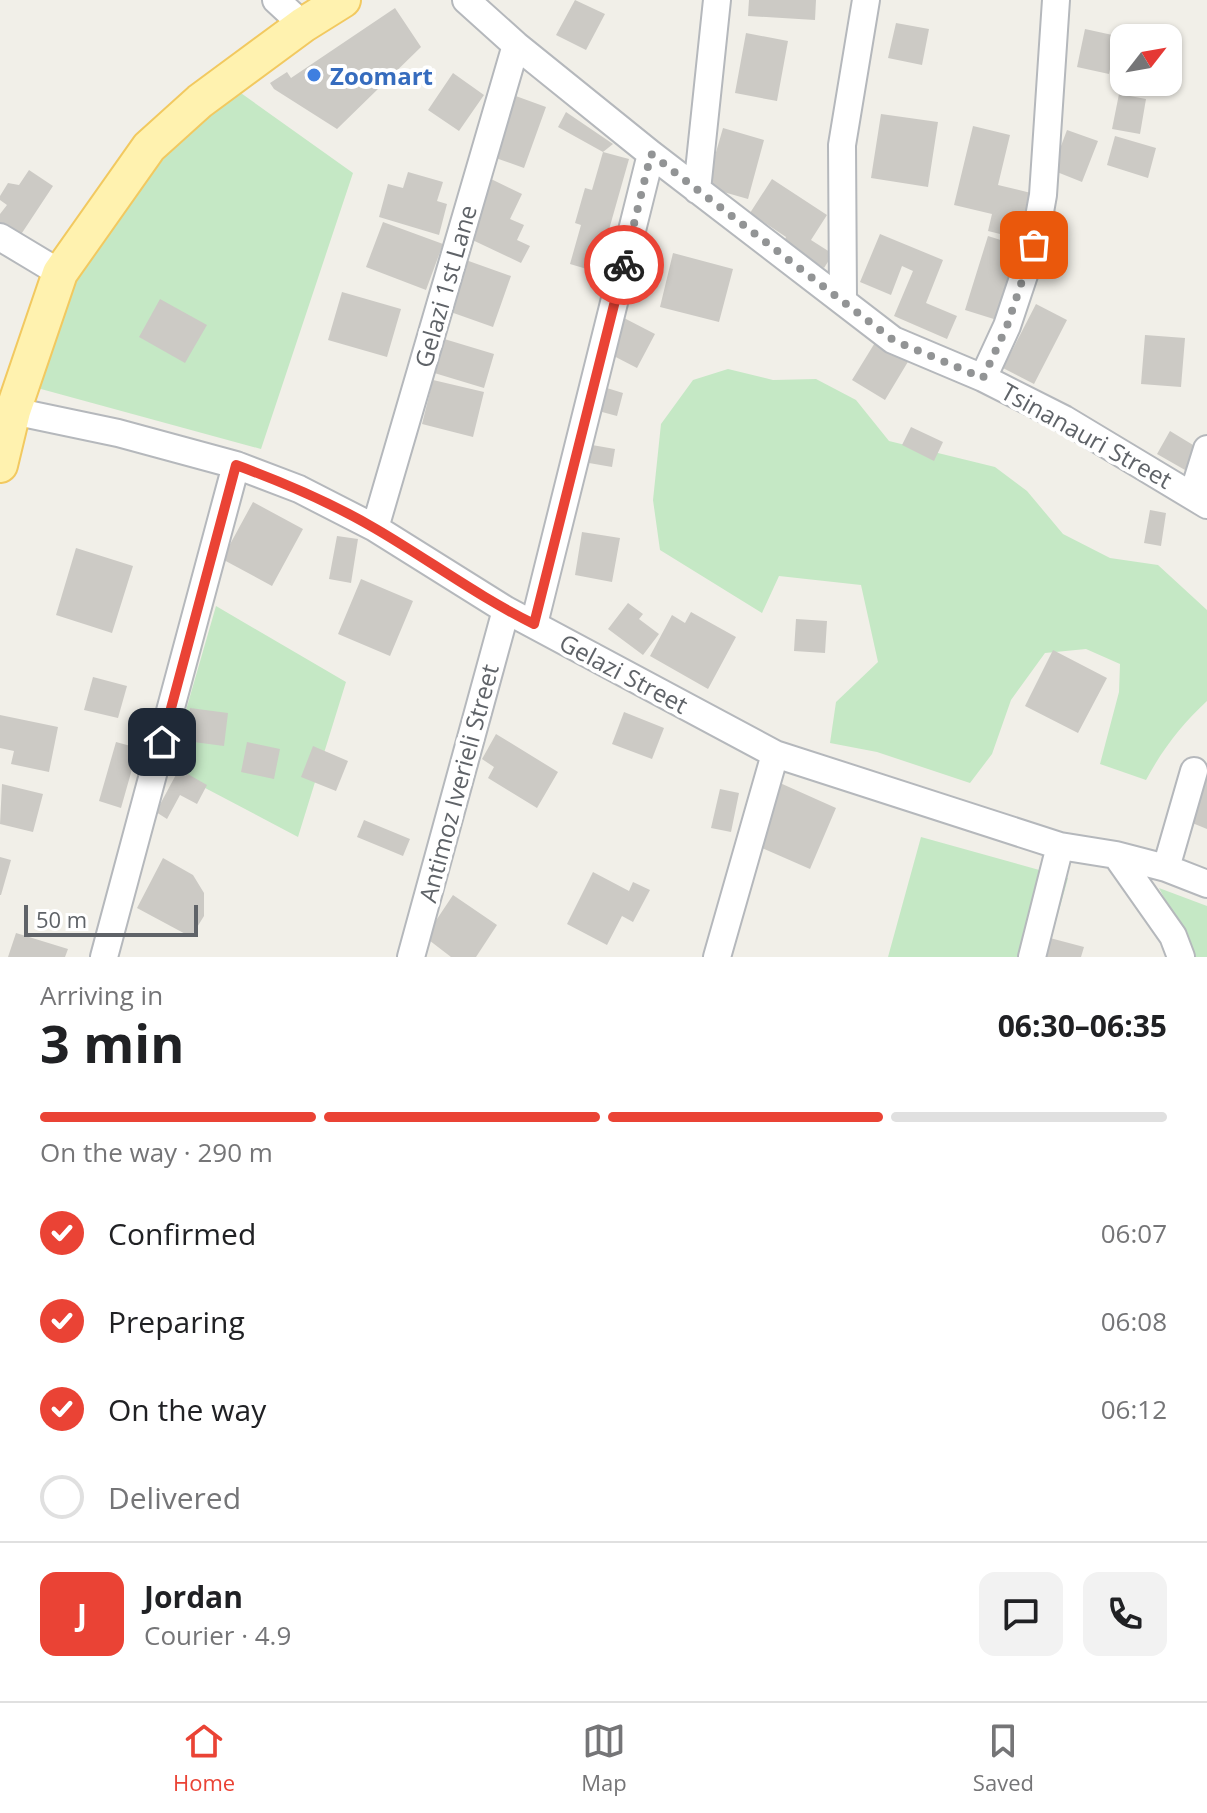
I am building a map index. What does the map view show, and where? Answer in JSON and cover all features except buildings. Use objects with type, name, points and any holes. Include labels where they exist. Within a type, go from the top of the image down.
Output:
[{"type":"main road","points":[[0,465],[13,411],[60,273],[149,147],[200,101],[303,25],[343,0]]},
{"type":"street","points":[[276,0],[303,25]]},
{"type":"street","name":"Tsinanauri Street","points":[[466,0],[516,45],[651,154],[893,340],[983,378],[1064,419],[1200,500]]},
{"type":"street","points":[[697,190],[717,0]]},
{"type":"street","points":[[843,299],[842,145],[866,0]]},
{"type":"street","points":[[983,378],[1007,326],[1034,245],[1043,195],[1056,0]]},
{"type":"street","name":"Gelazi 1st Lane","points":[[375,528],[516,45]]},
{"type":"street","points":[[534,624],[651,154]]},
{"type":"street","points":[[0,237],[60,273]]},
{"type":"street","name":"Gelazi Street","points":[[13,411],[118,433],[236,465],[299,489],[375,528],[506,610],[775,754],[1060,846],[1116,855],[1166,868],[1207,884]]},
{"type":"street","points":[[1200,500],[1207,449]]},
{"type":"street","points":[[104,957],[236,465]]},
{"type":"street","name":"Antimoz Iverieli Street","points":[[411,957],[506,610]]},
{"type":"street","points":[[717,957],[775,754]]},
{"type":"street","points":[[1166,868],[1194,771]]},
{"type":"street","points":[[1032,957],[1060,846]]},
{"type":"street","points":[[1116,855],[1173,936],[1181,957]]},
{"type":"green space","points":[[238,91],[353,173],[261,449],[30,386],[58,296],[119,209],[193,126]]},
{"type":"green space","points":[[728,369],[773,380],[816,379],[856,400],[889,441],[995,467],[1027,491],[1063,534],[1110,558],[1158,565],[1207,610],[1207,701],[1173,738],[1146,780],[1100,764],[1119,692],[1120,664],[1086,649],[1045,653],[1011,700],[992,754],[970,783],[877,752],[830,743],[836,702],[878,662],[861,585],[779,576],[762,613],[660,550],[653,500],[661,424],[693,380]]},
{"type":"green space","points":[[216,606],[346,682],[298,837],[169,769]]},
{"type":"green space","points":[[921,837],[1068,878],[1046,957],[888,957]]},
{"type":"green space","points":[[1159,888],[1207,906],[1207,957],[1195,957]]},
{"type":"way so far","points":[[624,265],[651,154],[893,340],[983,378],[1007,326],[1034,245]]},
{"type":"place","name":"Zoomart","points":[[314,75]]},
{"type":"route","points":[[162,742],[236,465],[299,489],[375,528],[496,605],[534,624],[624,265]]}]
